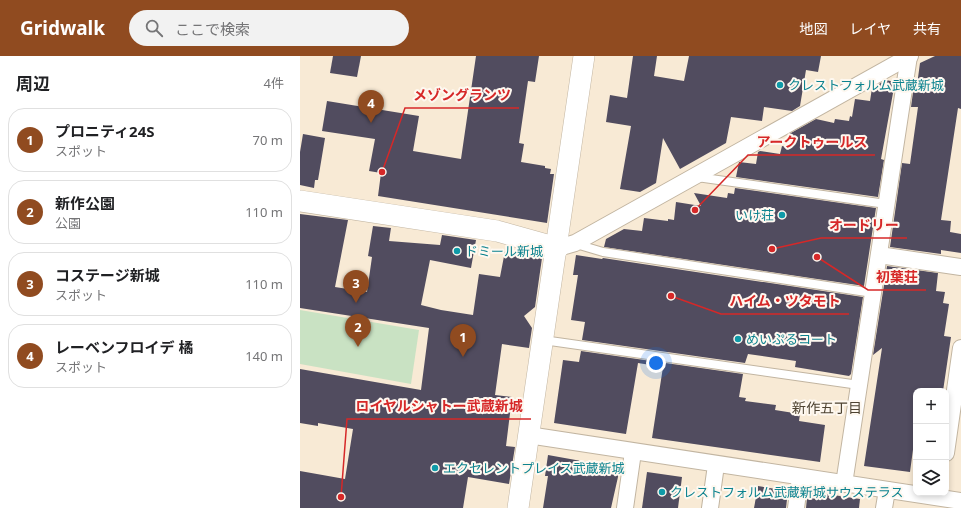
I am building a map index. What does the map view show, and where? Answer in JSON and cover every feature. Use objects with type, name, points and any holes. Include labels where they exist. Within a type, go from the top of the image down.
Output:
[{"type":"street","points":[[518,508],[543,340],[566,246],[584,56]]},
{"type":"street","points":[[300,201],[497,231],[566,246],[695,176],[909,56]]},
{"type":"street","points":[[844,484],[909,56]]},
{"type":"street","points":[[879,255],[961,267]]},
{"type":"street","points":[[949,432],[961,348]]},
{"type":"street","points":[[528,435],[800,478],[913,493]]},
{"type":"street","points":[[625,508],[633,452]]},
{"type":"street","points":[[710,508],[716,465]]},
{"type":"street","points":[[796,508],[800,478]]},
{"type":"street","points":[[884,508],[886,490]]},
{"type":"street","points":[[940,496],[961,502]]},
{"type":"lane","points":[[695,176],[886,204]]},
{"type":"lane","points":[[566,246],[873,294]]},
{"type":"lane","points":[[543,340],[859,385]]},
{"type":"green space","points":[[300,310],[419,330],[411,384],[300,364]]},
{"type":"building","points":[[333,56],[361,56],[357,77],[330,73]]},
{"type":"building","points":[[476,56],[539,56],[535,82],[528,81],[519,143],[524,144],[521,162],[545,166],[545,168],[551,169],[550,174],[554,174],[547,223],[378,196],[381,173],[369,171],[375,139],[322,131],[327,101],[419,116],[413,151],[461,159]]},
{"type":"building","points":[[633,56],[657,56],[654,76],[684,81],[689,56],[821,56],[818,72],[806,70],[800,106],[792,111],[764,107],[762,121],[731,117],[726,143],[680,169],[663,138],[656,183],[640,192],[620,189],[631,126],[606,122],[610,95],[627,98]]},
{"type":"building","points":[[935,56],[961,56],[961,109],[958,108],[941,220],[951,221],[950,232],[961,234],[961,253],[941,250],[941,254],[890,247],[902,163],[910,164],[918,107],[911,107],[914,85],[917,85],[920,63]]},
{"type":"building","points":[[886,80],[895,82],[881,159],[884,160],[878,197],[736,177],[739,162],[756,164],[758,152],[760,151],[780,154],[782,146],[787,147],[789,134],[816,119],[834,123],[835,119],[849,121],[850,116],[852,117],[855,99],[870,101],[872,88]]},
{"type":"building","points":[[303,134],[325,138],[318,180],[315,180],[314,188],[300,185],[300,152]]},
{"type":"building","points":[[735,188],[876,208],[864,286],[604,247],[606,239],[624,229],[642,231],[644,218],[668,221],[668,219],[674,220],[676,202],[701,206],[694,193],[727,198],[728,193],[734,194]]},
{"type":"building","points":[[300,214],[348,220],[335,287],[367,292],[372,257],[368,256],[373,226],[391,228],[389,241],[440,245],[442,235],[476,240],[471,268],[430,260],[421,305],[441,310],[473,315],[479,274],[500,277],[505,251],[542,258],[535,307],[524,316],[532,328],[529,348],[502,344],[495,395],[512,397],[506,446],[515,447],[509,484],[468,477],[463,508],[300,508],[300,471],[345,479],[353,429],[318,423],[318,426],[300,423],[300,369],[421,390],[429,328],[300,308]]},
{"type":"building","points":[[576,255],[863,297],[851,374],[849,376],[795,367],[796,361],[748,354],[745,363],[582,340],[585,322],[571,320],[578,275],[573,275]]},
{"type":"building","points":[[887,266],[938,273],[936,291],[945,292],[943,303],[949,304],[944,336],[951,337],[943,388],[913,388],[913,450],[910,472],[864,466],[882,348],[873,355]]},
{"type":"building","points":[[581,351],[743,374],[739,397],[746,398],[745,401],[776,405],[775,410],[800,414],[799,421],[825,425],[820,462],[652,438],[663,367],[638,363],[626,434],[554,423],[563,360],[579,362]]},
{"type":"building","points":[[548,455],[620,468],[611,508],[543,508],[548,476],[545,476]]},
{"type":"building","name":"クレストフォルム武蔵新城サウステラス","points":[[647,472],[682,477],[678,508],[642,508]]},
{"type":"building","points":[[758,486],[788,491],[786,508],[754,508]]},
{"type":"building","points":[[813,492],[860,499],[859,508],[806,508],[807,498]]},
{"type":"place","name":"クレストフォルム武蔵新城","points":[[780,85]]},
{"type":"place","name":"レーベンフロイデ 橘","points":[[371,123]]},
{"type":"place","name":"メゾングランツ","points":[[382,172]]},
{"type":"place","name":"アークトゥールス","points":[[695,210]]},
{"type":"place","name":"いけ荘","points":[[782,215]]},
{"type":"place","name":"オードリー","points":[[772,249]]},
{"type":"place","name":"ドミール新城","points":[[457,251]]},
{"type":"place","name":"初葉荘","points":[[817,257]]},
{"type":"place","name":"ハイム・ツタモト","points":[[671,296]]},
{"type":"place","name":"コステージ新城","points":[[356,303]]},
{"type":"place","name":"めいぷるコート","points":[[738,339]]},
{"type":"place","name":"新作公園","points":[[358,347]]},
{"type":"place","name":"プロニティ24S","points":[[463,357]]},
{"type":"place","name":"エクセレントプレイス武蔵新城","points":[[435,468]]},
{"type":"place","name":"クレストフォルム武蔵新城サウステラス","points":[[662,492]]},
{"type":"place","name":"ロイヤルシャトー武蔵新城","points":[[341,497]]},
{"type":"district","name":"新作五丁目","points":[[827,408]]}]
